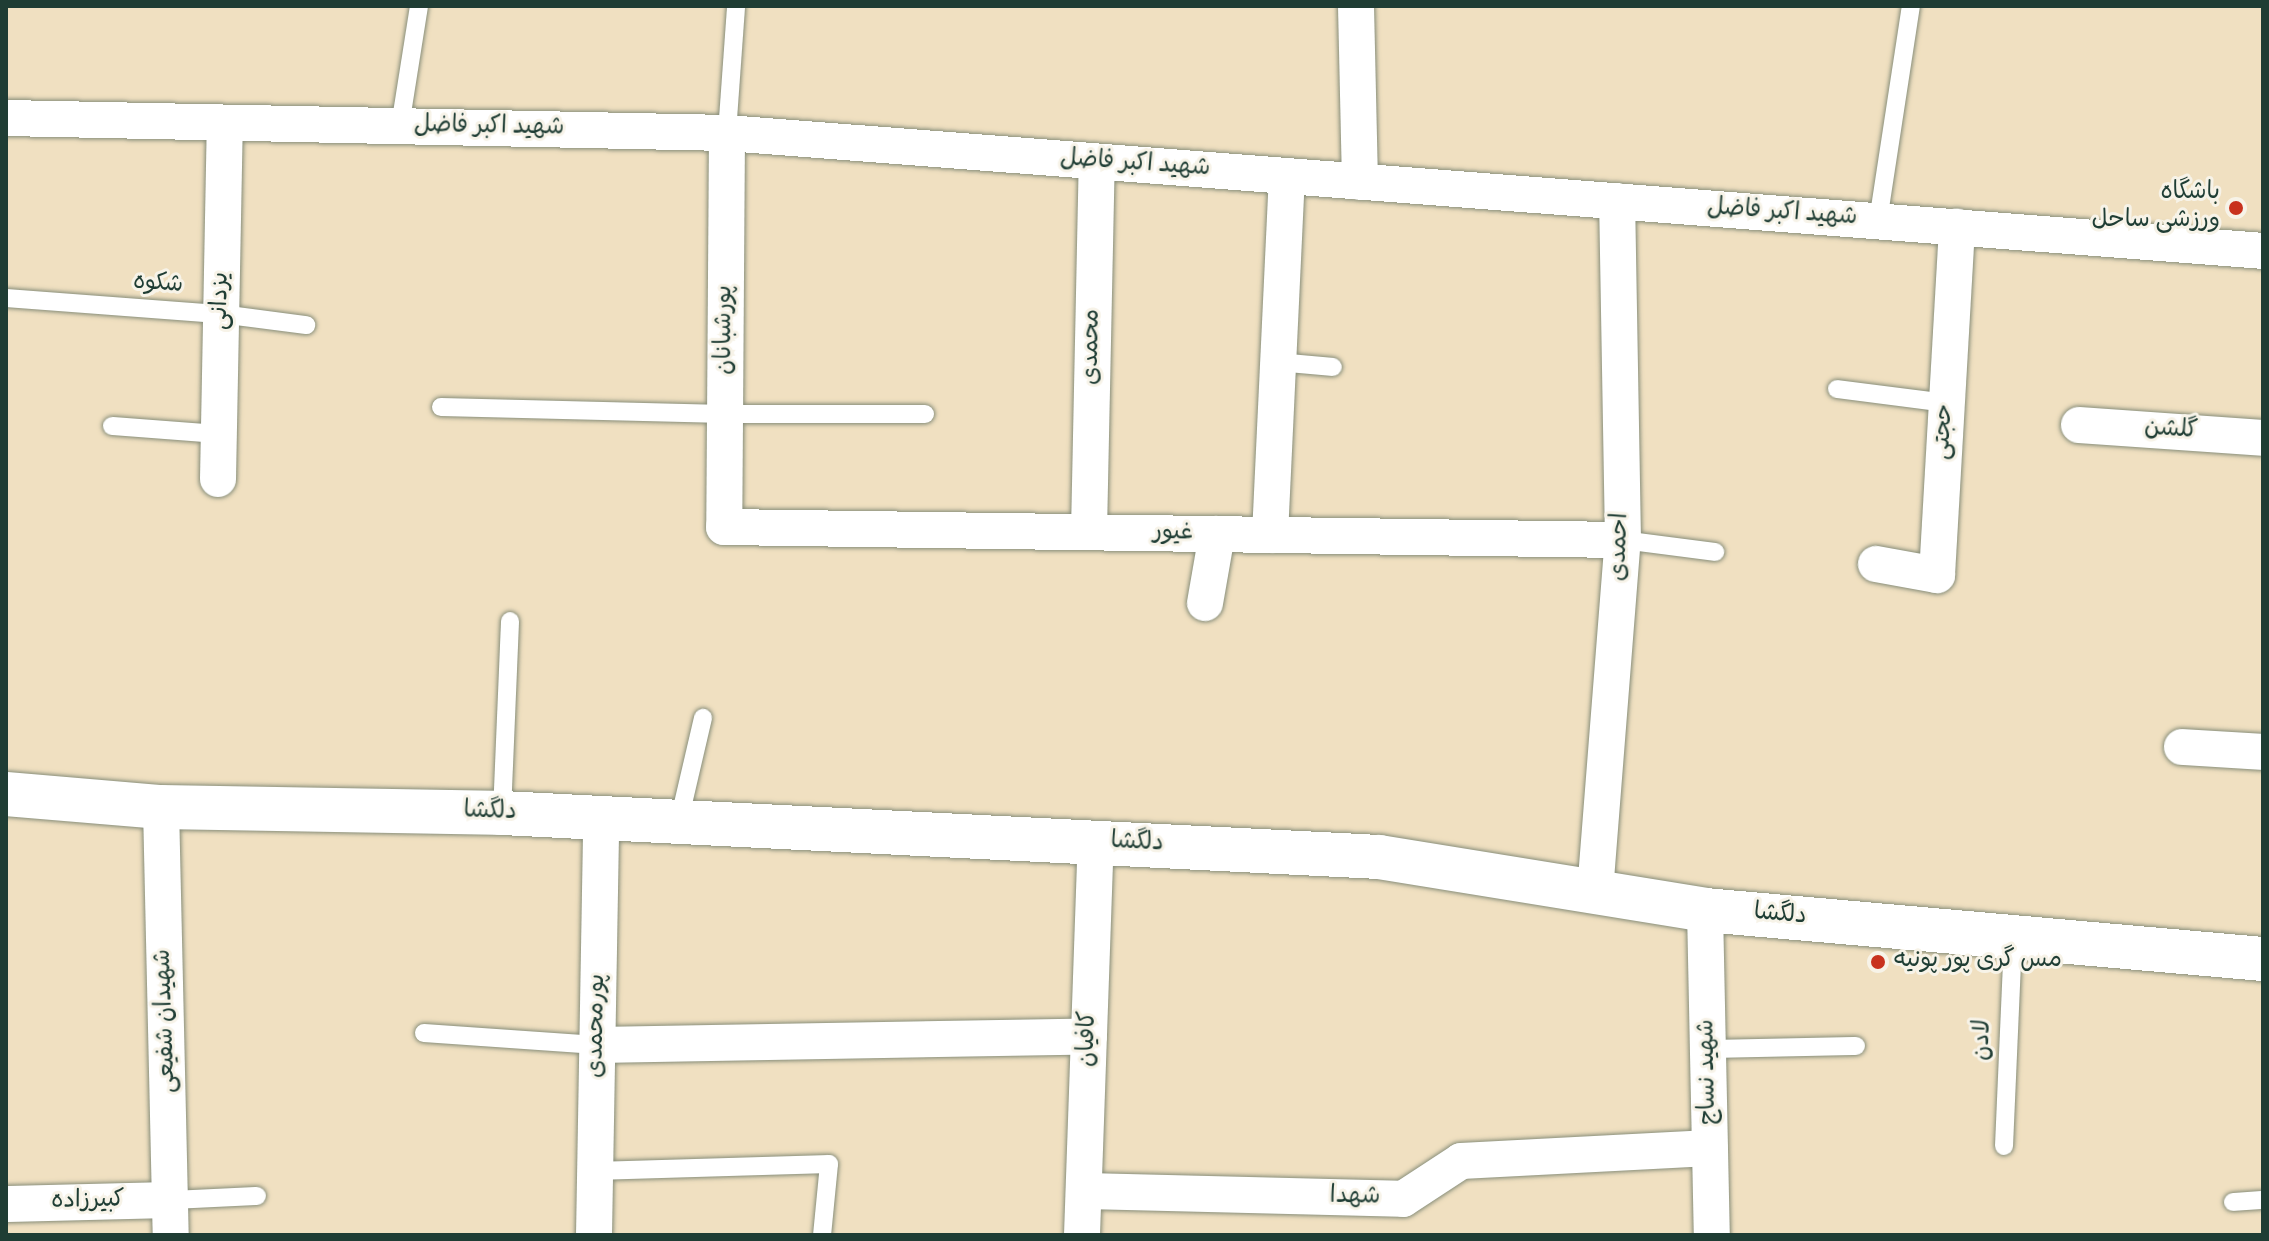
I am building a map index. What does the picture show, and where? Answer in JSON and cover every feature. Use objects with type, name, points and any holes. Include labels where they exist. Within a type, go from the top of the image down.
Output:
[{"type":"street","points":[[1356,6],[1360,182]]},
{"type":"street","name":"شهید اکبر فاضل","points":[[6,118],[727,133],[2263,251]]},
{"type":"street","name":"یزدانی","points":[[218,479],[225,123]]},
{"type":"street","name":"پورشبانان","points":[[724,527],[727,133]]},
{"type":"street","name":"محمدی","points":[[1089,532],[1097,162]]},
{"type":"street","points":[[1270,535],[1287,176]]},
{"type":"street","name":"احمدی","points":[[1595,892],[1623,540],[1617,201]]},
{"type":"street","name":"حجتی","points":[[1876,564],[1937,575],[1957,227]]},
{"type":"street","name":"گلشن","points":[[2079,425],[2263,438]]},
{"type":"street","name":"غیور","points":[[724,527],[1623,540]]},
{"type":"street","points":[[1205,603],[1217,534]]},
{"type":"street","points":[[2182,747],[2263,752]]},
{"type":"street","name":"دلگشا","points":[[6,794],[161,807],[502,813],[1379,857],[1705,910],[2263,959]]},
{"type":"street","name":"شهیدان شفیعی","points":[[161,807],[171,1217]]},
{"type":"street","name":"پورمحمدی","points":[[594,1235],[601,818]]},
{"type":"street","name":"کافیان","points":[[1082,1235],[1096,842]]},
{"type":"street","name":"شهید نساج","points":[[1705,910],[1712,1235]]},
{"type":"street","points":[[597,1045],[1089,1036]]},
{"type":"street","name":"شهدا","points":[[1084,1191],[1403,1199],[1461,1161],[1710,1148]]},
{"type":"street","name":"کبیرزاده","points":[[6,1204],[171,1217]]},
{"type":"lane","points":[[400,126],[419,6]]},
{"type":"lane","points":[[727,133],[736,6]]},
{"type":"lane","points":[[1878,221],[1911,6]]},
{"type":"lane","name":"شکوه","points":[[6,298],[221,314],[306,325]]},
{"type":"lane","points":[[1278,362],[1333,367]]},
{"type":"lane","points":[[1837,389],[1947,403]]},
{"type":"lane","points":[[441,407],[725,414],[925,414]]},
{"type":"lane","points":[[112,426],[219,434]]},
{"type":"lane","points":[[1623,540],[1715,552]]},
{"type":"lane","points":[[502,813],[510,621]]},
{"type":"lane","points":[[679,821],[703,718]]},
{"type":"lane","name":"لادن","points":[[2004,1146],[2013,936]]},
{"type":"lane","points":[[424,1033],[597,1045]]},
{"type":"lane","points":[[1708,1049],[1856,1046]]},
{"type":"lane","points":[[595,1171],[829,1164],[822,1235]]},
{"type":"lane","points":[[171,1217],[257,1196]]},
{"type":"lane","points":[[2233,1202],[2263,1200]]},
{"type":"place","name":"باشگاه ورزشی ساحل","points":[[2236,208]]},
{"type":"place","name":"مس گری پور پونیه","points":[[1878,962]]}]
